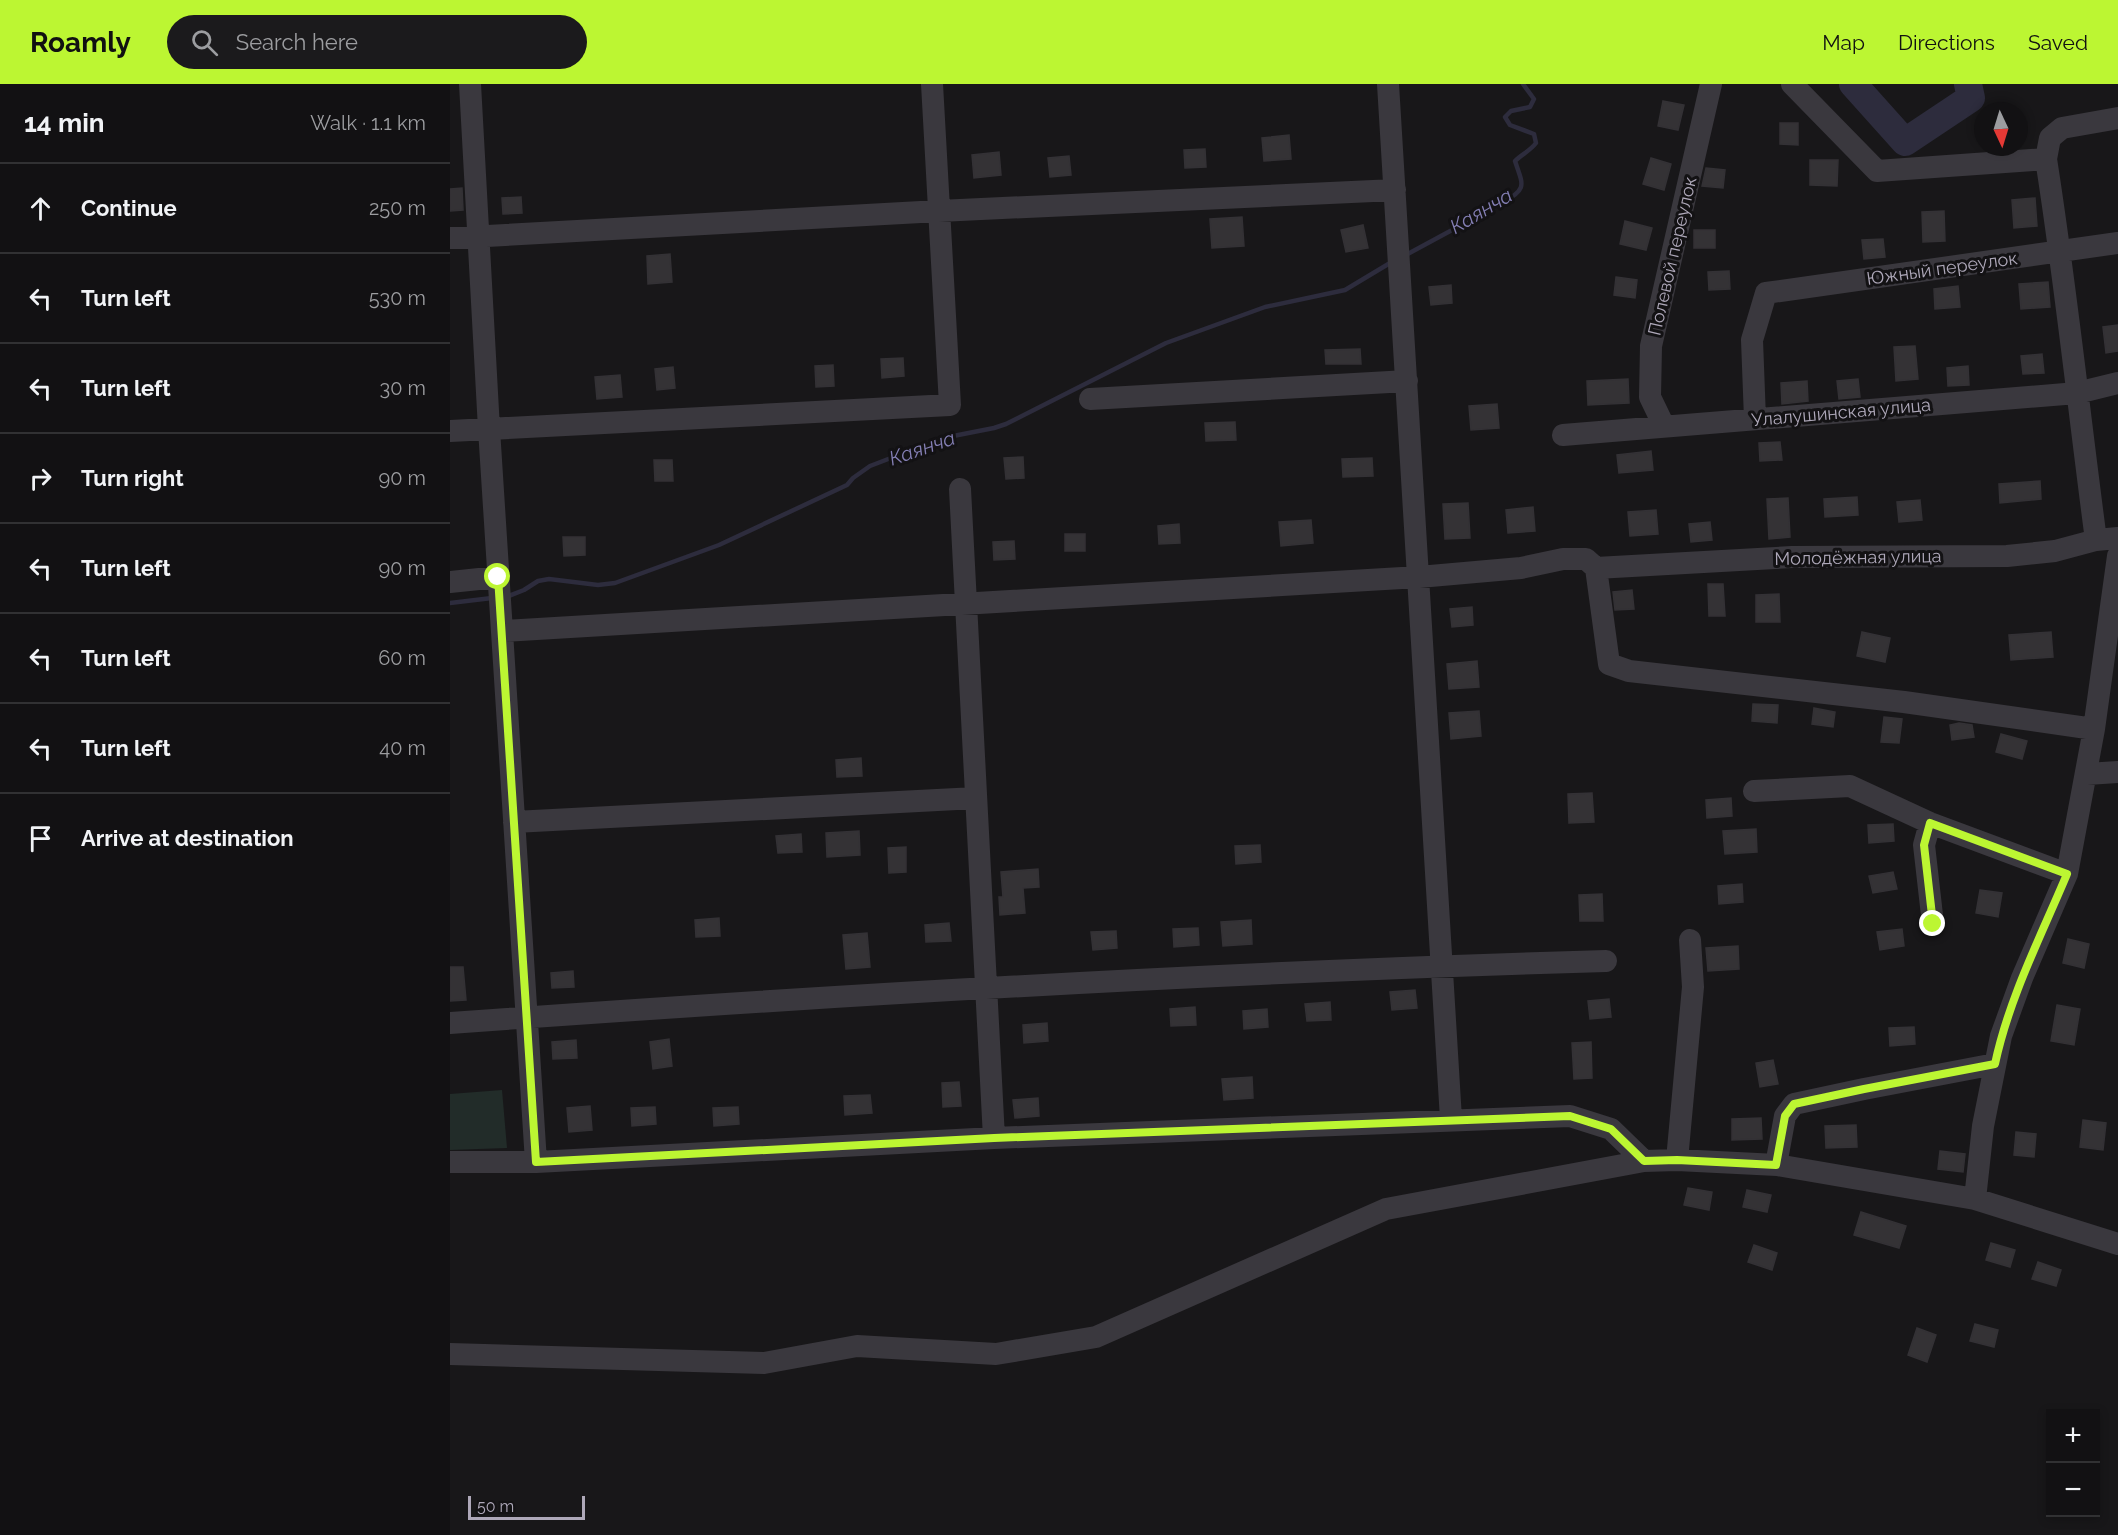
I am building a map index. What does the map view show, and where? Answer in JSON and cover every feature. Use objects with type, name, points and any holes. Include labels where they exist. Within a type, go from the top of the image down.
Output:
[{"type":"street","points":[[470,84],[498,577],[536,1162]]},
{"type":"street","points":[[450,431],[950,405],[932,84]]},
{"type":"street","points":[[1388,84],[1451,1119]]},
{"type":"street","name":"Полевой переулок","points":[[1664,426],[1650,396],[1651,346],[1711,84]]},
{"type":"street","points":[[1791,84],[1877,171],[2046,159]]},
{"type":"street","points":[[2107,539],[2077,393],[2061,252],[2046,159],[2050,138],[2062,128],[2118,118]]},
{"type":"street","points":[[450,238],[939,211],[1395,190]]},
{"type":"street","name":"Южный переулок","points":[[1755,419],[1752,340],[1766,293],[2118,243]]},
{"type":"street","points":[[1090,399],[1407,381]]},
{"type":"street","name":"Улалушинская улица","points":[[1563,435],[2077,393],[2118,382]]},
{"type":"street","points":[[960,489],[994,1138]]},
{"type":"street","name":"Молодёжная улица","points":[[1596,568],[1792,557],[2007,556],[2055,551],[2107,539]]},
{"type":"street","points":[[1975,1199],[1983,1126],[2001,1036],[2067,874],[2087,774],[2118,556]]},
{"type":"street","points":[[502,631],[1419,577],[1521,568],[1563,559],[1586,559],[1596,568],[1609,664],[1629,671],[1904,702],[2094,729]]},
{"type":"street","points":[[450,582],[498,577]]},
{"type":"street","points":[[2087,774],[2118,772]]},
{"type":"street","points":[[1754,791],[1850,786],[1930,823],[2067,874]]},
{"type":"street","points":[[514,822],[976,798]]},
{"type":"street","points":[[1930,823],[1924,845],[1933,924]]},
{"type":"street","points":[[1677,1160],[1693,987],[1690,940]]},
{"type":"street","points":[[450,1023],[985,989],[1442,966],[1606,961]]},
{"type":"street","points":[[1776,1165],[1785,1116],[1794,1104],[1995,1064]]},
{"type":"street","points":[[450,1162],[536,1162],[994,1138],[1570,1116],[1611,1129],[1644,1161]]},
{"type":"street","points":[[450,1354],[764,1363],[857,1346],[996,1354],[1096,1337],[1386,1209],[1644,1161],[1677,1160],[1776,1165],[1975,1199],[2118,1244]]},
{"type":"shaded area","points":[[502,1090],[507,1148],[450,1150],[450,1094]]},
{"type":"building","points":[[1663,101],[1684,105],[1678,130],[1658,126]]},
{"type":"building","points":[[1780,123],[1798,123],[1798,145],[1780,144]]},
{"type":"building","points":[[1289,135],[1291,159],[1264,161],[1262,138]]},
{"type":"building","points":[[1205,149],[1206,167],[1185,168],[1184,150]]},
{"type":"building","points":[[999,152],[1001,175],[974,178],[972,155]]},
{"type":"building","points":[[1069,156],[1071,175],[1050,177],[1048,158]]},
{"type":"building","points":[[1651,158],[1671,164],[1664,190],[1643,184]]},
{"type":"building","points":[[1810,160],[1838,160],[1837,186],[1810,185]]},
{"type":"building","points":[[1706,168],[1725,170],[1723,188],[1702,186]]},
{"type":"building","points":[[462,188],[463,210],[450,211],[450,189]]},
{"type":"building","points":[[521,197],[522,213],[503,214],[502,198]]},
{"type":"building","points":[[2035,198],[2037,226],[2014,228],[2012,200]]},
{"type":"building","points":[[1944,211],[1945,241],[1923,242],[1922,212]]},
{"type":"building","points":[[1242,217],[1244,246],[1212,248],[1210,219]]},
{"type":"building","points":[[1625,221],[1652,228],[1646,250],[1620,244]]},
{"type":"building","points":[[1363,225],[1368,248],[1346,252],[1341,230]]},
{"type":"building","points":[[1694,230],[1715,230],[1715,248],[1694,248]]},
{"type":"building","points":[[1883,239],[1885,257],[1864,259],[1862,240]]},
{"type":"building","points":[[670,254],[672,282],[648,284],[647,256]]},
{"type":"building","points":[[1729,271],[1730,289],[1709,290],[1708,272]]},
{"type":"building","points":[[1616,277],[1637,280],[1635,298],[1614,295]]},
{"type":"building","points":[[2048,282],[2050,307],[2021,309],[2019,284]]},
{"type":"building","points":[[1451,285],[1452,303],[1431,305],[1429,287]]},
{"type":"building","points":[[1958,286],[1960,307],[1935,309],[1934,289]]},
{"type":"building","points":[[2118,325],[2118,351],[2106,353],[2103,327]]},
{"type":"building","points":[[1915,346],[1918,379],[1896,381],[1894,347]]},
{"type":"building","points":[[1360,349],[1361,364],[1326,364],[1325,350]]},
{"type":"building","points":[[2042,354],[2044,373],[2023,374],[2021,356]]},
{"type":"building","points":[[903,358],[904,376],[882,378],[881,359]]},
{"type":"building","points":[[833,365],[834,386],[816,387],[815,366]]},
{"type":"building","points":[[1968,366],[1969,385],[1948,386],[1947,368]]},
{"type":"building","points":[[673,367],[675,388],[657,390],[655,369]]},
{"type":"building","points":[[620,375],[622,397],[597,399],[595,377]]},
{"type":"building","points":[[1628,379],[1629,403],[1588,405],[1587,381]]},
{"type":"building","points":[[1858,379],[1860,397],[1839,399],[1837,381]]},
{"type":"building","points":[[1807,381],[1808,401],[1782,404],[1781,383]]},
{"type":"building","points":[[1497,404],[1499,428],[1471,430],[1469,406]]},
{"type":"building","points":[[1235,422],[1236,440],[1206,441],[1205,423]]},
{"type":"building","points":[[1780,442],[1782,460],[1760,461],[1759,443]]},
{"type":"building","points":[[1651,451],[1653,470],[1619,473],[1617,455]]},
{"type":"building","points":[[1023,457],[1024,478],[1006,479],[1004,458]]},
{"type":"building","points":[[1372,458],[1373,476],[1343,477],[1342,459]]},
{"type":"building","points":[[654,460],[672,460],[673,481],[655,481]]},
{"type":"building","points":[[2040,481],[2041,499],[2000,503],[1999,484]]},
{"type":"building","points":[[1857,497],[1858,515],[1825,517],[1824,499]]},
{"type":"building","points":[[1788,498],[1790,537],[1769,539],[1767,499]]},
{"type":"building","points":[[1920,500],[1922,520],[1899,522],[1897,502]]},
{"type":"building","points":[[1468,503],[1470,538],[1445,539],[1443,504]]},
{"type":"building","points":[[1533,507],[1535,531],[1508,533],[1506,510]]},
{"type":"building","points":[[1656,510],[1658,534],[1630,536],[1628,512]]},
{"type":"building","points":[[1311,520],[1313,543],[1281,546],[1279,522]]},
{"type":"building","points":[[1710,522],[1712,540],[1691,542],[1689,524]]},
{"type":"building","points":[[1179,524],[1180,543],[1159,544],[1158,526]]},
{"type":"building","points":[[1065,534],[1085,534],[1085,551],[1065,551]]},
{"type":"building","points":[[563,537],[585,537],[585,555],[564,556]]},
{"type":"building","points":[[1014,541],[1015,559],[994,560],[993,542]]},
{"type":"building","points":[[1708,584],[1723,584],[1725,616],[1709,616]]},
{"type":"building","points":[[1632,590],[1634,609],[1615,610],[1613,592]]},
{"type":"building","points":[[1779,594],[1780,622],[1756,622],[1756,595]]},
{"type":"building","points":[[1472,607],[1473,625],[1452,627],[1450,609]]},
{"type":"building","points":[[1862,632],[1890,638],[1885,662],[1857,656]]},
{"type":"building","points":[[2051,632],[2053,657],[2011,660],[2009,635]]},
{"type":"building","points":[[1477,661],[1479,687],[1449,689],[1447,664]]},
{"type":"building","points":[[1753,704],[1778,705],[1777,723],[1752,721]]},
{"type":"building","points":[[1814,708],[1835,712],[1833,727],[1812,724]]},
{"type":"building","points":[[1479,711],[1481,736],[1451,739],[1449,713]]},
{"type":"building","points":[[1884,717],[1902,719],[1899,743],[1881,742]]},
{"type":"building","points":[[1959,723],[1972,725],[1974,737],[1952,740],[1950,725]]},
{"type":"building","points":[[2001,734],[2027,741],[2022,759],[1996,752]]},
{"type":"building","points":[[861,758],[862,776],[837,777],[836,760]]},
{"type":"building","points":[[1592,793],[1594,822],[1569,823],[1568,794]]},
{"type":"building","points":[[1731,798],[1732,816],[1707,818],[1706,800]]},
{"type":"building","points":[[1893,824],[1894,841],[1869,843],[1868,825]]},
{"type":"building","points":[[1756,829],[1757,852],[1725,854],[1723,831]]},
{"type":"building","points":[[859,831],[860,855],[827,857],[826,833]]},
{"type":"building","points":[[801,834],[802,852],[778,853],[776,836]]},
{"type":"building","points":[[1260,845],[1261,862],[1236,864],[1235,846]]},
{"type":"building","points":[[906,847],[906,872],[889,873],[888,848]]},
{"type":"building","points":[[1038,869],[1039,887],[1023,888],[1025,913],[1000,915],[999,897],[1003,897],[1001,872]]},
{"type":"building","points":[[1893,872],[1897,889],[1873,893],[1869,876]]},
{"type":"building","points":[[1742,884],[1743,902],[1719,904],[1718,886]]},
{"type":"building","points":[[1980,890],[2002,893],[1998,917],[1976,913]]},
{"type":"building","points":[[1602,894],[1603,921],[1580,921],[1579,895]]},
{"type":"building","points":[[719,918],[720,936],[696,937],[695,920]]},
{"type":"building","points":[[1251,920],[1252,944],[1223,946],[1221,922]]},
{"type":"building","points":[[949,923],[951,941],[926,942],[925,925]]},
{"type":"building","points":[[1198,928],[1199,945],[1174,947],[1173,929]]},
{"type":"building","points":[[1902,929],[1904,946],[1880,950],[1877,932]]},
{"type":"building","points":[[1116,931],[1117,948],[1093,950],[1091,932]]},
{"type":"building","points":[[867,933],[870,967],[846,969],[843,935]]},
{"type":"building","points":[[2068,939],[2089,944],[2084,968],[2063,963]]},
{"type":"building","points":[[1738,946],[1739,969],[1708,971],[1706,948]]},
{"type":"building","points":[[450,967],[463,967],[466,1000],[450,1001]]},
{"type":"building","points":[[573,971],[574,987],[552,988],[551,973]]},
{"type":"building","points":[[1415,990],[1417,1008],[1392,1010],[1390,992]]},
{"type":"building","points":[[1609,999],[1611,1017],[1590,1019],[1588,1001]]},
{"type":"building","points":[[1330,1002],[1331,1020],[1307,1021],[1305,1004]]},
{"type":"building","points":[[2057,1005],[2080,1009],[2074,1045],[2051,1041]]},
{"type":"building","points":[[1195,1007],[1196,1025],[1171,1026],[1170,1009]]},
{"type":"building","points":[[1267,1009],[1268,1027],[1244,1029],[1243,1011]]},
{"type":"building","points":[[1047,1023],[1048,1041],[1024,1043],[1023,1025]]},
{"type":"building","points":[[1914,1027],[1915,1044],[1890,1046],[1889,1028]]},
{"type":"building","points":[[669,1039],[672,1066],[653,1069],[650,1042]]},
{"type":"building","points":[[576,1040],[577,1058],[553,1059],[552,1042]]},
{"type":"building","points":[[1591,1042],[1592,1078],[1574,1079],[1572,1043]]},
{"type":"building","points":[[1773,1060],[1778,1084],[1760,1087],[1756,1063]]},
{"type":"building","points":[[1252,1077],[1253,1098],[1224,1100],[1222,1079]]},
{"type":"building","points":[[959,1082],[961,1106],[943,1107],[942,1083]]},
{"type":"building","points":[[870,1095],[872,1113],[845,1115],[844,1096]]},
{"type":"building","points":[[1038,1098],[1039,1116],[1015,1118],[1013,1100]]},
{"type":"building","points":[[590,1106],[592,1130],[569,1132],[567,1108]]},
{"type":"building","points":[[655,1107],[656,1124],[632,1126],[631,1108]]},
{"type":"building","points":[[738,1107],[739,1124],[714,1126],[713,1108]]},
{"type":"building","points":[[1761,1118],[1762,1139],[1732,1140],[1732,1119]]},
{"type":"building","points":[[2083,1120],[2106,1123],[2103,1150],[2080,1147]]},
{"type":"building","points":[[1856,1125],[1857,1147],[1826,1148],[1825,1126]]},
{"type":"building","points":[[2016,1132],[2036,1134],[2034,1157],[2014,1155]]},
{"type":"building","points":[[1940,1151],[1965,1154],[1963,1172],[1938,1169]]},
{"type":"building","points":[[1688,1188],[1712,1192],[1709,1210],[1684,1205]]},
{"type":"building","points":[[1747,1190],[1771,1195],[1767,1212],[1743,1207]]},
{"type":"building","points":[[1861,1212],[1906,1226],[1899,1248],[1854,1235]]},
{"type":"building","points":[[1991,1243],[2015,1250],[2010,1267],[1986,1260]]},
{"type":"building","points":[[1754,1245],[1777,1253],[1772,1270],[1748,1262]]},
{"type":"building","points":[[2038,1262],[2061,1270],[2056,1286],[2032,1279]]},
{"type":"building","points":[[1975,1324],[1998,1330],[1994,1347],[1970,1341]]},
{"type":"building","points":[[1917,1328],[1936,1335],[1927,1362],[1908,1355]]},
{"type":"waterway","name":"Каянча","points":[[1404,256],[1502,203],[1520,190],[1521,181],[1515,161],[1536,143],[1534,134],[1510,125],[1505,117],[1511,111],[1530,107],[1534,99],[1523,84]]},
{"type":"waterway","points":[[1853,84],[1905,142],[1971,98],[1968,84]]},
{"type":"waterway","name":"Каянча","points":[[506,597],[538,581],[549,579],[598,585],[615,583],[719,545],[847,485],[870,466],[943,438],[1006,424],[1166,343],[1265,307],[1345,290],[1390,263]]},
{"type":"waterway","name":"Каянча","points":[[450,603],[492,598]]},
{"type":"route","points":[[498,577],[536,1162],[994,1138],[1570,1116],[1611,1129],[1644,1161],[1677,1160],[1776,1165],[1785,1116],[1794,1104],[1995,1064],[2001,1036],[2022,978],[2067,874],[1930,823],[1924,845],[1933,924]]}]
